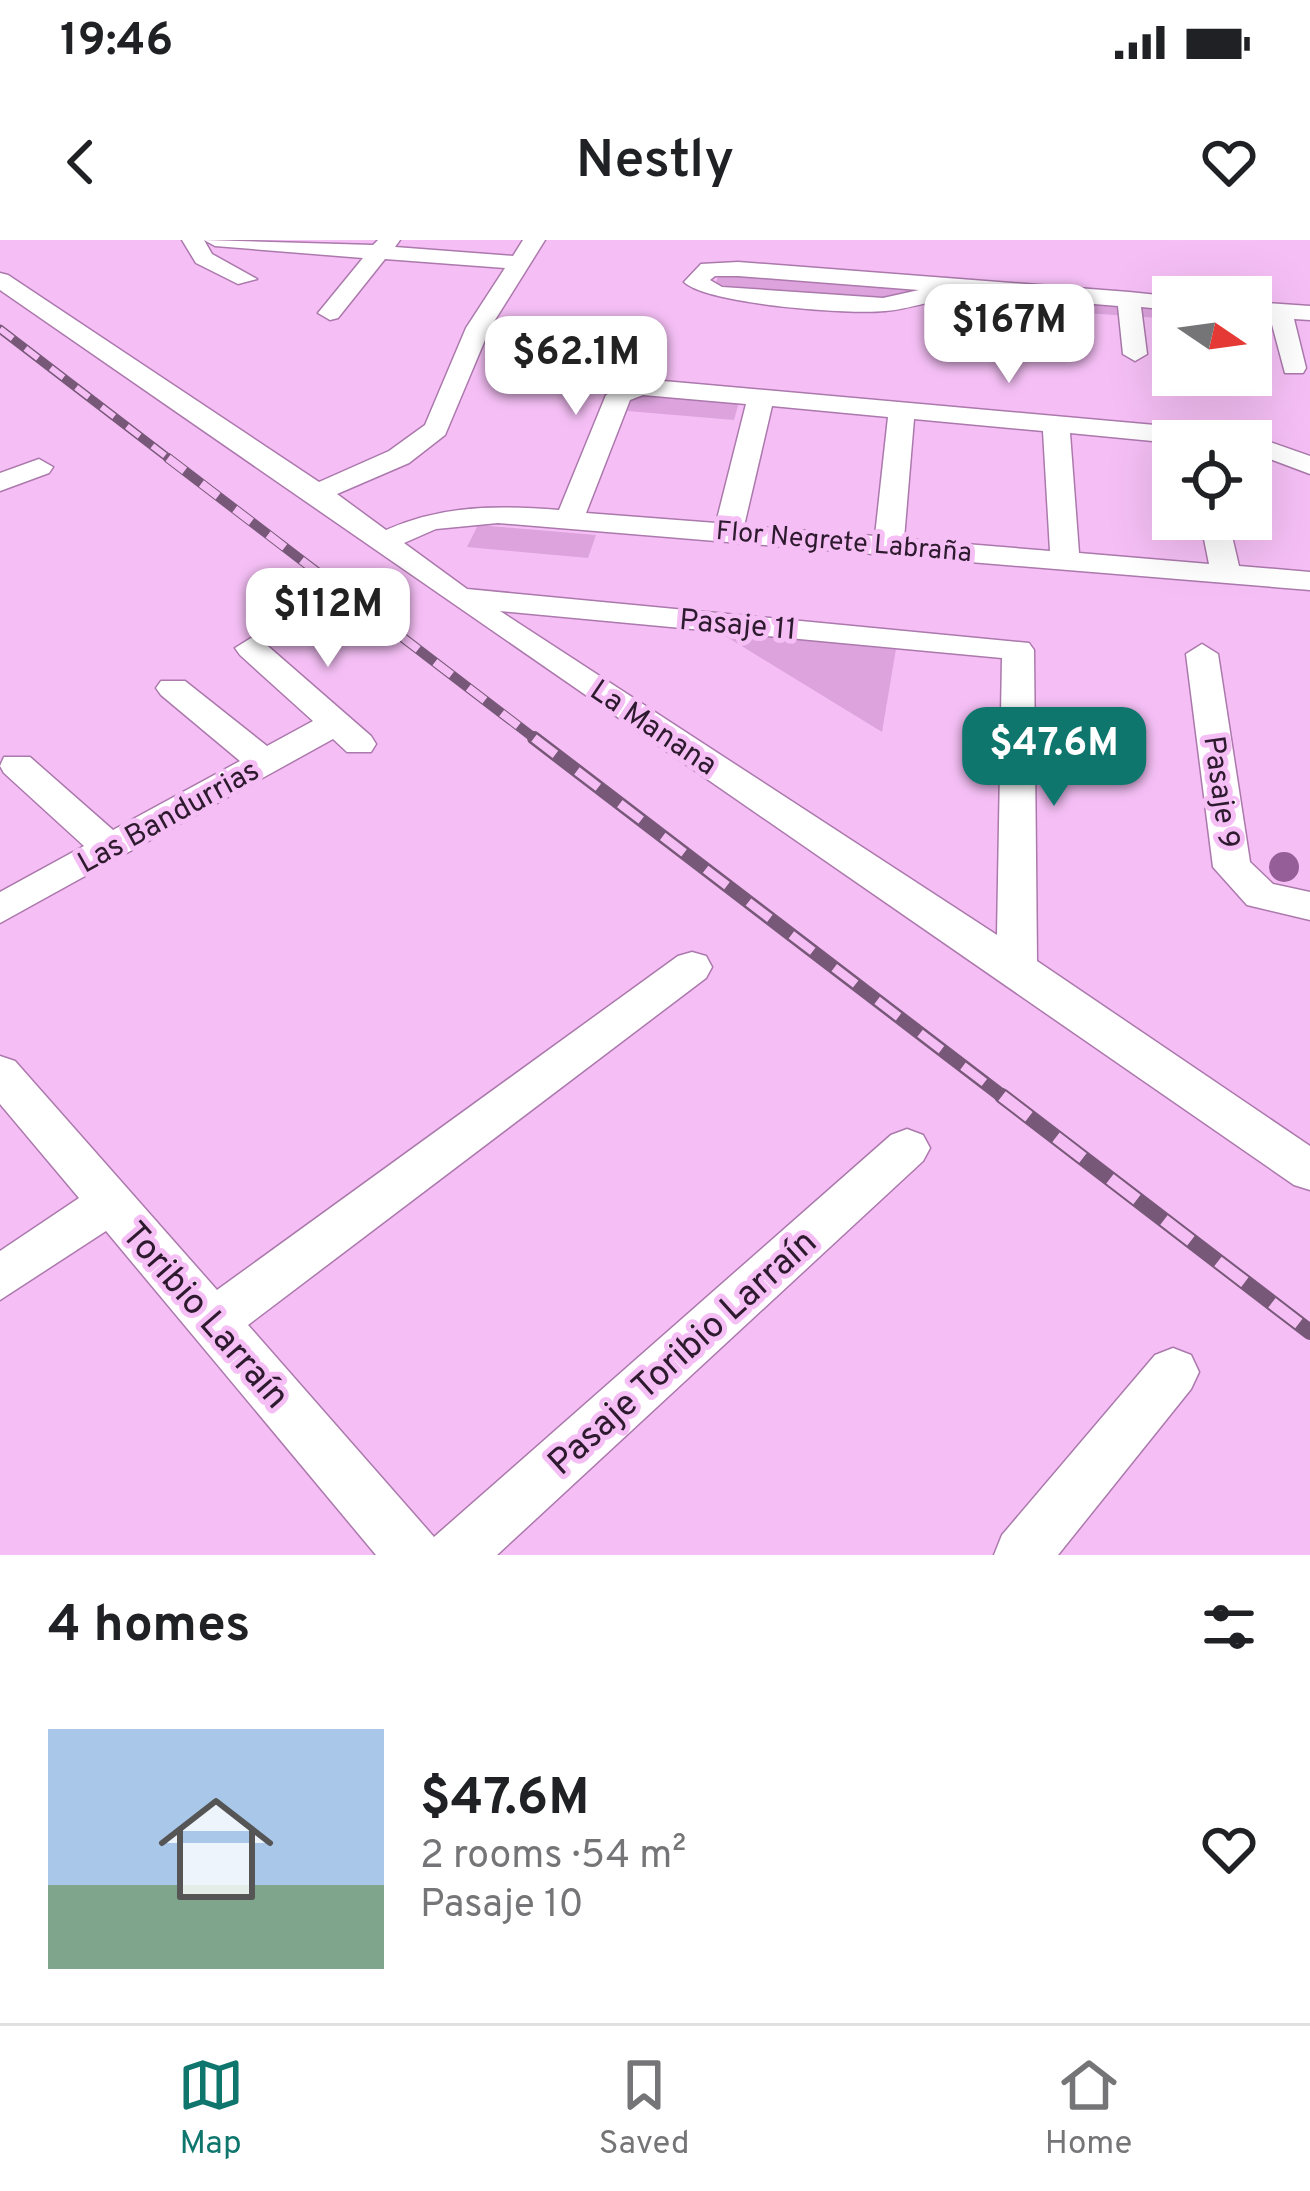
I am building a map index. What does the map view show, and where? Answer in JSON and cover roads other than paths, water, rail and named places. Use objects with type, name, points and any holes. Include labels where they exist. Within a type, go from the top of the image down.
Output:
[{"type":"street","points":[[193,240],[204,258],[246,279]]},
{"type":"street","points":[[215,240],[384,246],[520,263]]},
{"type":"street","points":[[317,494],[399,457],[436,429],[478,328],[534,240]]},
{"type":"street","points":[[722,269],[733,240]]},
{"type":"street","points":[[330,313],[384,246]]},
{"type":"street","points":[[858,278],[863,250]]},
{"type":"street","points":[[984,284],[918,300],[865,303],[731,294],[708,291],[695,282],[699,274],[722,269],[858,278],[984,284],[1124,293],[1152,299]]},
{"type":"street","name":"La Manana","points":[[0,280],[317,494],[459,598],[1017,968],[1310,1171]]},
{"type":"street","points":[[984,284],[996,343]]},
{"type":"street","points":[[1124,293],[1135,353]]},
{"type":"street","points":[[721,323],[731,294]]},
{"type":"street","points":[[860,332],[865,303]]},
{"type":"street","points":[[1272,310],[1310,313]]},
{"type":"street","points":[[1280,311],[1294,368]]},
{"type":"street","points":[[570,518],[620,395],[641,387],[1152,432]]},
{"type":"street","points":[[728,532],[761,397]]},
{"type":"street","points":[[889,545],[902,409]]},
{"type":"street","points":[[1055,421],[1065,560]]},
{"type":"street","points":[[1272,451],[1310,466]]},
{"type":"street","points":[[0,483],[39,467]]},
{"type":"street","name":"Flor Negrete Labraña","points":[[383,542],[430,521],[465,515],[570,518],[1310,581]]},
{"type":"street","points":[[1219,540],[1226,574]]},
{"type":"street","name":"Pasaje 11","points":[[459,598],[1018,650],[1017,968]]},
{"type":"street","name":"Las Bandurrias","points":[[0,909],[265,763],[347,734],[251,648]]},
{"type":"street","name":"Pasaje 9","points":[[1202,654],[1232,867],[1262,896],[1296,904]]},
{"type":"street","points":[[173,688],[265,763]]},
{"type":"street","points":[[17,765],[110,848]]},
{"type":"street","points":[[213,1322],[692,968]]},
{"type":"street","name":"Toribio Larraín","points":[[0,1072],[413,1555]]},
{"type":"street","name":"Pasaje Toribio Larraín","points":[[455,1555],[908,1148]]},
{"type":"street","points":[[0,1278],[111,1202]]},
{"type":"street","points":[[1022,1555],[1173,1372]]},
{"type":"railway","points":[[0,329],[172,461]]},
{"type":"railway","points":[[168,458],[538,741]]},
{"type":"railway","points":[[534,738],[1006,1099]]},
{"type":"railway","points":[[1002,1096],[1310,1332]]}]
